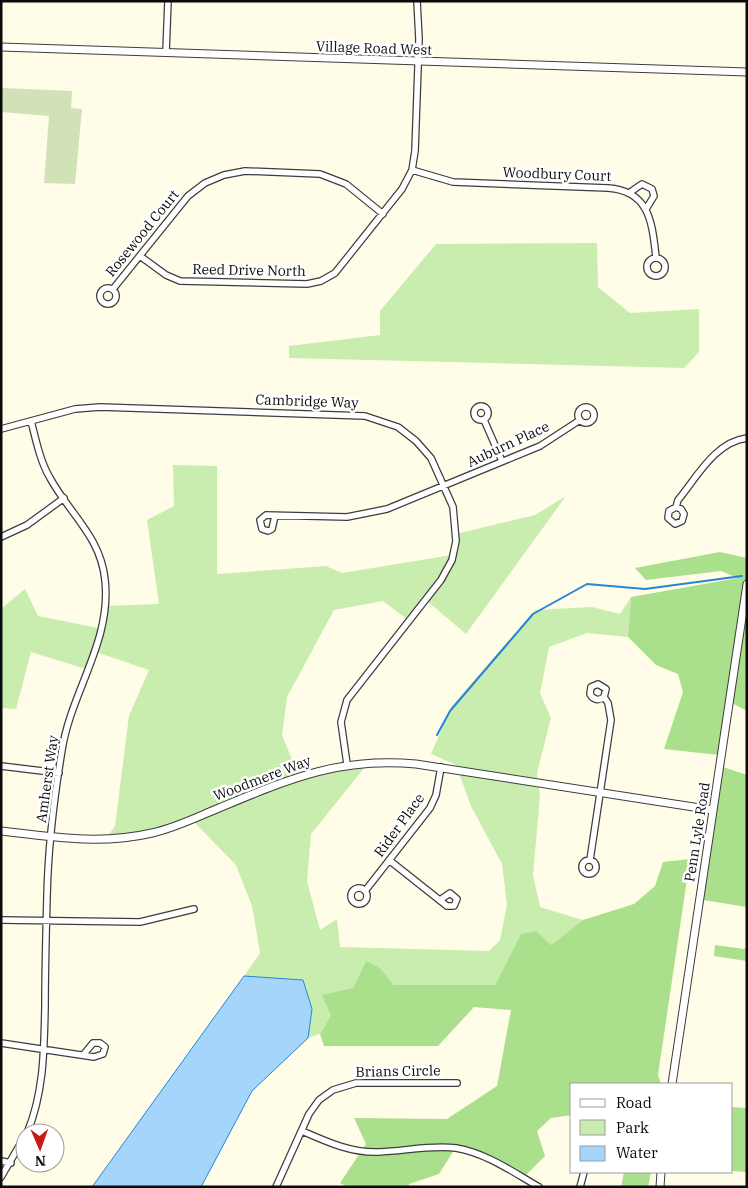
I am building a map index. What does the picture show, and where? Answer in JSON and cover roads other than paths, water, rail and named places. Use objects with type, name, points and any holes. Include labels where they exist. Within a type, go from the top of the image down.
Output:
[{"type":"street","points":[[166,52],[168,1]]},
{"type":"street","name":"Reed Drive North","points":[[140,256],[166,276],[180,281],[314,283],[335,273],[402,189],[412,170],[415,151],[418,62],[417,1]]},
{"type":"street","name":"Village Road West","points":[[1,47],[747,72]]},
{"type":"street","name":"Woodbury Court","points":[[412,170],[453,182],[608,188],[629,193],[646,209],[652,223],[656,257]]},
{"type":"street","name":"Rosewood Court","points":[[113,289],[188,196],[209,181],[234,172],[310,173],[329,176],[346,184],[382,214]]},
{"type":"street","points":[[629,193],[642,184],[652,189],[654,196],[646,209]]},
{"type":"street","name":"Cambridge Way","points":[[1,429],[75,409],[100,407],[365,416],[387,422],[416,441],[431,458],[444,486],[455,520],[456,541],[452,560],[442,580],[346,700],[341,722],[346,764]]},
{"type":"street","points":[[484,420],[502,461]]},
{"type":"street","name":"Auburn Place","points":[[275,516],[361,516],[387,509],[540,446],[580,420]]},
{"type":"street","name":"Amherst Way","points":[[30,1123],[38,1100],[44,1048],[46,920],[51,838],[59,773],[67,726],[99,640],[106,603],[105,576],[98,551],[86,528],[46,470],[31,421]]},
{"type":"street","points":[[676,507],[678,500],[716,453],[730,443],[747,438]]},
{"type":"street","points":[[1,537],[27,525],[64,498]]},
{"type":"street","name":"Penn Lyle Road","points":[[672,1083],[747,584]]},
{"type":"street","points":[[590,860],[611,728],[610,712],[604,697]]},
{"type":"street","name":"Woodmere Way","points":[[1,832],[51,838],[103,840],[154,833],[289,779],[346,764],[395,762],[441,767],[713,810]]},
{"type":"street","points":[[1,766],[59,773]]},
{"type":"street","name":"Rider Place","points":[[365,891],[430,808],[436,795],[441,767]]},
{"type":"street","points":[[389,860],[440,900]]},
{"type":"street","points":[[1,920],[140,922],[194,909]]},
{"type":"street","points":[[1,1043],[84,1054]]},
{"type":"street","name":"Brians Circle","points":[[276,1187],[302,1131],[319,1100],[341,1086],[356,1083],[457,1083]]},
{"type":"street","points":[[302,1131],[341,1147],[366,1152],[442,1147],[466,1150],[489,1159],[539,1187]]},
{"type":"street","points":[[1,1178],[15,1155]]},
{"type":"street","points":[[1,1160],[11,1163]]},
{"type":"street","points":[[580,1187],[584,1173]]},
{"type":"street","points":[[660,1187],[662,1173]]},
{"type":"water","points":[[244,976],[303,980],[312,1009],[308,1038],[252,1091],[201,1187],[92,1187]]},
{"type":"waterway","points":[[437,735],[450,711],[533,614],[587,584],[645,589],[742,576]]}]
